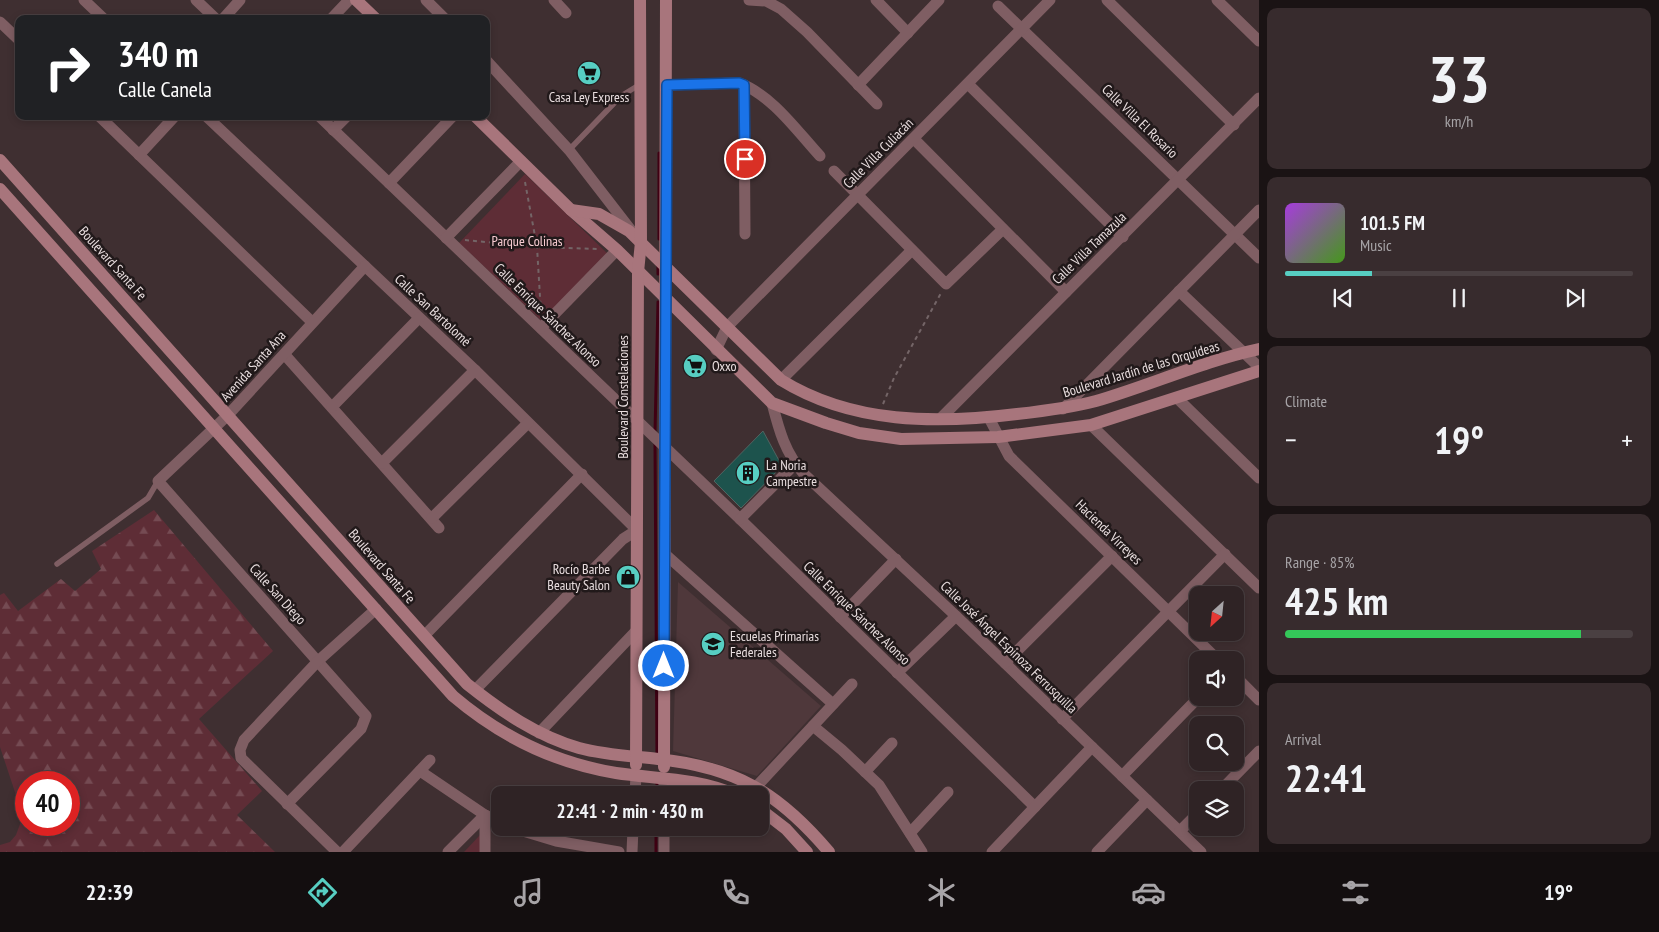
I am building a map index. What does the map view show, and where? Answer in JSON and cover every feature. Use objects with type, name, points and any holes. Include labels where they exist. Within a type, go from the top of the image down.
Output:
[{"type":"street","points":[[84,0],[100,15]]},
{"type":"street","points":[[196,0],[212,15]]},
{"type":"street","points":[[226,15],[240,0]]},
{"type":"street","points":[[336,15],[355,0],[372,15]]},
{"type":"street","points":[[426,0],[441,15]]},
{"type":"street","points":[[554,0],[566,12]]},
{"type":"street","points":[[662,786],[661,759],[665,554],[662,446],[666,301],[666,0]]},
{"type":"street","points":[[748,0],[766,1],[781,9],[807,32],[877,104]]},
{"type":"street","points":[[876,0],[908,33]]},
{"type":"street","points":[[858,85],[938,0]]},
{"type":"street","name":"Calle Villa Culiacán","points":[[716,350],[727,327],[1050,0]]},
{"type":"street","points":[[1107,0],[1234,124]]},
{"type":"street","points":[[1217,0],[1259,41]]},
{"type":"street","name":"Boulevard Constelaciones","points":[[637,786],[640,776],[636,631],[638,272],[641,242],[639,85],[642,1]]},
{"type":"street","name":"Calle Villa El Rosario","points":[[998,6],[1259,258]]},
{"type":"street","points":[[0,22],[15,36]]},
{"type":"street","points":[[490,64],[569,150],[641,242]]},
{"type":"street","points":[[667,85],[739,83],[744,85],[756,91],[772,105],[820,156]]},
{"type":"street","points":[[968,84],[1123,237]]},
{"type":"street","points":[[744,85],[745,234]]},
{"type":"street","name":"Calle Villa Tamazula","points":[[940,419],[1180,180],[1259,98]]},
{"type":"street","points":[[103,120],[312,322]]},
{"type":"street","points":[[139,155],[171,120]]},
{"type":"street","name":"Calle San Bartolomé","points":[[210,120],[475,370],[637,530]]},
{"type":"street","name":"Calle Enrique Sánchez Alonso","points":[[323,120],[740,519],[1035,807]]},
{"type":"street","points":[[333,130],[343,120]]},
{"type":"street","points":[[389,183],[449,120]]},
{"type":"street","points":[[479,120],[571,210],[617,250],[666,301],[772,403],[826,424],[859,433],[901,439],[998,437],[1091,424],[1178,399],[1259,369],[1244,352],[1179,290]]},
{"type":"street","points":[[914,139],[1066,292]]},
{"type":"street","name":"Boulevard Santa Fe","points":[[0,160],[454,672],[475,690],[515,719],[539,733],[580,748],[706,767],[738,777],[754,786]]},
{"type":"street","points":[[446,238],[521,161]]},
{"type":"street","points":[[834,171],[946,284],[1003,229]]},
{"type":"street","points":[[1,194],[215,428],[453,696],[505,734],[550,756],[588,767],[707,786]]},
{"type":"street","name":"Boulevard Jardín de las Orquídeas","points":[[571,210],[599,214],[629,231],[781,380],[795,389],[848,410],[878,416],[940,419],[989,418],[1063,409],[1096,401],[1244,352],[1259,349]]},
{"type":"street","points":[[1063,409],[1259,210]]},
{"type":"street","points":[[541,328],[617,250]]},
{"type":"street","points":[[781,380],[912,250]]},
{"type":"street","name":"Avenida Santa Ana","points":[[158,481],[228,415],[285,355],[312,322],[364,266]]},
{"type":"street","points":[[332,407],[419,318]]},
{"type":"street","points":[[285,355],[436,523],[528,423]]},
{"type":"street","points":[[382,462],[475,370]]},
{"type":"street","points":[[1178,399],[1259,478]]},
{"type":"street","name":"Calle José Ángel Espinoza Ferrusquilla","points":[[772,403],[780,436],[795,464],[1201,852]]},
{"type":"street","name":"Hacienda Virreyes","points":[[989,418],[1009,456],[1209,651]]},
{"type":"street","points":[[1091,424],[1259,588]]},
{"type":"street","points":[[740,519],[795,464]]},
{"type":"street","points":[[424,636],[582,474]]},
{"type":"street","name":"Calle San Diego","points":[[158,481],[363,710],[366,720],[361,729],[287,804]]},
{"type":"street","points":[[475,690],[624,539],[637,530]]},
{"type":"street","points":[[665,554],[833,704]]},
{"type":"street","points":[[1062,719],[1225,554]]},
{"type":"street","points":[[1005,663],[1112,556]]},
{"type":"street","points":[[840,617],[896,559]]},
{"type":"street","points":[[337,852],[241,758],[240,750],[244,740],[318,661],[376,609]]},
{"type":"street","points":[[897,673],[956,616]]},
{"type":"street","points":[[539,733],[636,631]]},
{"type":"street","points":[[757,786],[852,684]]},
{"type":"street","points":[[1244,685],[1259,700]]},
{"type":"street","points":[[1122,776],[1190,706]]},
{"type":"street","points":[[813,726],[879,785],[922,852]]},
{"type":"street","points":[[865,772],[892,743]]},
{"type":"street","points":[[992,852],[1092,747]]},
{"type":"street","points":[[1230,781],[1259,751]]},
{"type":"street","points":[[342,852],[430,760]]},
{"type":"street","points":[[420,771],[491,818]]},
{"type":"street","points":[[910,833],[948,792]]},
{"type":"street","name":"Boulevard Santa Fe","points":[[769,796],[789,809],[830,852]]},
{"type":"street","points":[[1097,852],[1147,800]]},
{"type":"street","points":[[448,852],[484,815]]},
{"type":"street","points":[[484,815],[485,852]]},
{"type":"street","points":[[769,815],[786,829],[807,852]]},
{"type":"street","points":[[1180,831],[1189,822]]},
{"type":"street","points":[[532,836],[556,846],[619,852]]},
{"type":"street","points":[[632,852],[633,836]]},
{"type":"street","points":[[664,836],[664,852]]},
{"type":"lane","points":[[569,150],[621,96],[639,85]]},
{"type":"lane","points":[[57,564],[148,498],[158,481]]},
{"type":"path","points":[[524,180],[537,247],[541,328]]},
{"type":"path","points":[[446,238],[537,247],[617,250]]},
{"type":"path","points":[[878,416],[894,378],[946,284]]},
{"type":"shaded area","name":"Escuelas Primarias Federales","points":[[678,582],[821,706],[757,776],[673,751]]},
{"type":"green space","name":"Parque Colinas","points":[[525,174],[609,255],[545,324],[459,243]]},
{"type":"green space","points":[[154,510],[273,651],[199,719],[262,791],[237,815],[275,852],[0,852],[0,845],[10,842],[15,836],[80,836],[80,771],[15,771],[15,792],[0,747],[0,595],[4,593],[18,611],[61,579],[75,591],[101,569],[92,551]]},
{"type":"green space","points":[[480,835],[480,852],[464,852]]},
{"type":"building","name":"La Noria Campestre","points":[[763,431],[782,466],[741,508],[714,481]]},
{"type":"waterway","points":[[659,153],[659,239]]},
{"type":"waterway","points":[[658,265],[658,274]]},
{"type":"waterway","points":[[655,432],[658,302]]},
{"type":"waterway","points":[[655,443],[657,757]]},
{"type":"waterway","points":[[657,781],[657,786]]},
{"type":"waterway","points":[[656,836],[656,852]]},
{"type":"place","name":"Casa Ley Express","points":[[589,73]]},
{"type":"place","name":"Oxxo","points":[[695,366]]},
{"type":"place","name":"La Noria Campestre","points":[[748,473]]},
{"type":"place","name":"Rocío Barbe Beauty Salon","points":[[628,577]]},
{"type":"place","name":"Escuelas Primarias Federales","points":[[713,644]]},
{"type":"route","points":[[664,666],[667,85],[739,83],[744,85],[745,159]]}]
